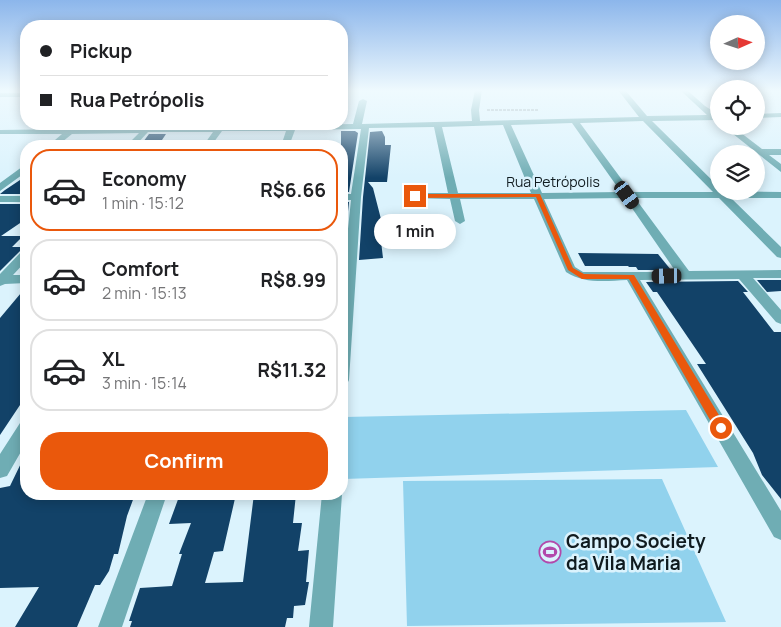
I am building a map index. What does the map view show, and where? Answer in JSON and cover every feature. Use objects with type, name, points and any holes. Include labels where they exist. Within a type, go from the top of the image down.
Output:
[{"type":"street","points":[[348,262],[356,197],[362,119]]},
{"type":"street","points":[[348,126],[627,119]]},
{"type":"street","points":[[645,119],[710,183]]},
{"type":"street","points":[[574,120],[684,275]]},
{"type":"street","points":[[506,123],[570,269],[582,276],[781,274]]},
{"type":"street","points":[[436,124],[460,221]]},
{"type":"street","points":[[0,132],[92,132],[115,130]]},
{"type":"street","points":[[136,140],[146,130]]},
{"type":"street","points":[[59,140],[69,132]]},
{"type":"street","points":[[738,135],[751,145]]},
{"type":"street","points":[[765,152],[781,152]]},
{"type":"street","points":[[765,156],[781,169]]},
{"type":"street","points":[[0,188],[20,172]]},
{"type":"street","name":"Rua Petrópolis","points":[[765,194],[781,194]]},
{"type":"street","name":"Rua Petrópolis","points":[[415,196],[710,195]]},
{"type":"street","points":[[348,197],[356,197]]},
{"type":"street","points":[[0,199],[20,199]]},
{"type":"street","points":[[727,200],[781,254]]},
{"type":"street","points":[[1,280],[20,260]]},
{"type":"street","points":[[743,274],[781,319]]},
{"type":"street","points":[[631,276],[781,530]]},
{"type":"street","points":[[1,280],[20,280]]},
{"type":"street","points":[[0,470],[20,438]]},
{"type":"street","points":[[110,627],[155,500]]},
{"type":"street","points":[[321,627],[332,500]]},
{"type":"shaded area","points":[[686,410],[718,467],[348,479],[348,417]]},
{"type":"shaded area","name":"Campo Society da Vila Maria","points":[[662,479],[726,622],[407,626],[403,481]]},
{"type":"building","points":[[341,131],[355,131],[358,133],[349,192],[348,140],[341,140]]},
{"type":"building","points":[[382,131],[385,137],[385,145],[391,145],[387,182],[368,182],[373,188],[382,223],[381,241],[383,258],[359,260],[370,132]]},
{"type":"building","points":[[149,134],[166,134],[162,140],[144,140]]},
{"type":"building","points":[[20,180],[20,194],[0,194]]},
{"type":"building","points":[[0,204],[20,204],[20,223],[1,236],[20,236],[20,239],[12,247],[20,247],[20,251],[0,271]]},
{"type":"building","points":[[578,253],[658,254],[671,270],[638,270],[636,267],[628,266],[585,266]]},
{"type":"building","points":[[757,280],[781,280],[781,291],[767,292]]},
{"type":"building","points":[[738,281],[748,292],[743,292],[774,332],[781,332],[781,499],[762,475],[753,453],[697,364],[706,364],[657,292],[653,292],[646,282]]},
{"type":"building","points":[[20,294],[20,405],[0,435],[0,318]]},
{"type":"building","points":[[20,465],[20,500],[133,500],[118,554],[114,554],[109,571],[100,585],[95,585],[77,627],[15,627],[39,587],[0,588],[0,488],[10,486]]},
{"type":"building","points":[[178,500],[235,500],[223,551],[214,552],[205,583],[243,582],[253,500],[295,500],[293,523],[302,523],[298,551],[309,550],[306,582],[309,582],[305,605],[294,606],[293,618],[287,618],[285,627],[130,627],[132,621],[129,621],[140,588],[172,586],[182,554],[179,554],[191,523],[169,524]]},
{"type":"place","name":"Campo Society da Vila Maria","points":[[550,552]]},
{"type":"route","points":[[415,196],[538,195],[570,269],[579,275],[588,277],[631,276],[721,428]]}]
